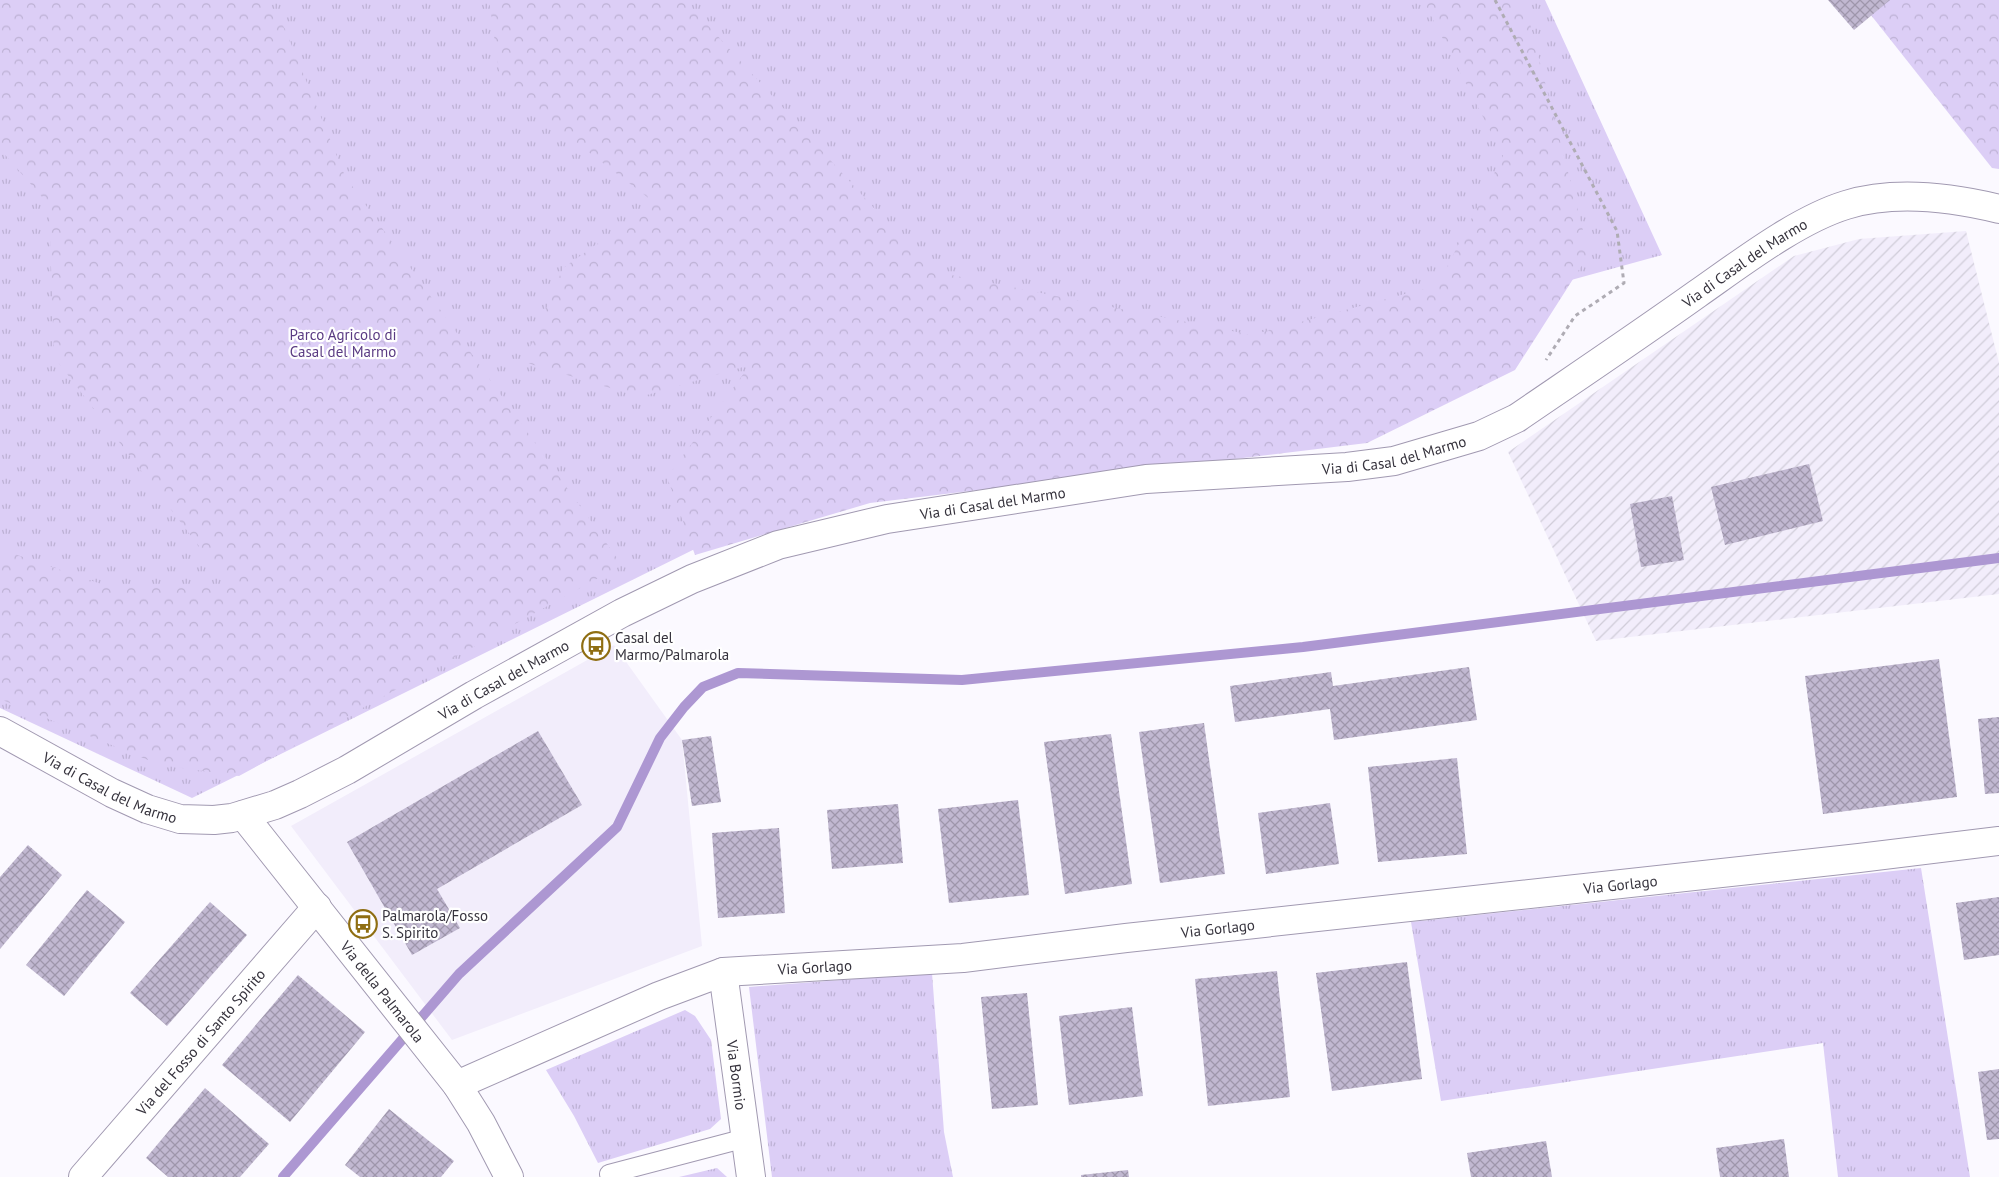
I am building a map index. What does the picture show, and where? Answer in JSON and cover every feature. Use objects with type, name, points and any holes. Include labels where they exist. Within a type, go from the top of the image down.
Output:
[{"type":"street","name":"Via di Casal del Marmo","points":[[0,731],[112,793],[160,814],[180,819],[196,820],[214,820],[243,815],[292,798],[347,770],[474,695],[622,613],[709,572],[778,545],[838,529],[887,519],[1146,479],[1347,467],[1394,461],[1479,436],[1517,418],[1729,272],[1808,221],[1845,205],[1893,197],[1957,200],[1999,209]]},
{"type":"street","name":"Via della Palmarola","points":[[243,815],[457,1084],[481,1123],[509,1177]]},
{"type":"street","name":"Via Gorlago","points":[[457,1084],[659,996],[724,972],[964,958],[1126,938],[1999,841]]},
{"type":"street","name":"Via del Fosso di Santo Spirito","points":[[83,1177],[317,907]]},
{"type":"street","name":"Via Bormio","points":[[724,972],[750,1177]]},
{"type":"lane","points":[[609,1174],[746,1138]]},
{"type":"path","points":[[1495,0],[1618,231],[1624,283],[1575,316],[1543,365]]},
{"type":"shaded area","points":[[1966,231],[1999,363],[1999,594],[1596,641],[1508,452],[1794,256],[1859,239]]},
{"type":"shaded area","points":[[614,645],[682,740],[702,946],[452,1040],[291,826]]},
{"type":"green space","name":"Parco Agricolo di Casal del Marmo","points":[[0,0],[1545,0],[1662,255],[818,488],[192,798],[0,708]]},
{"type":"green space","points":[[0,0],[267,0],[285,29],[345,176],[622,565],[239,776],[160,765],[0,699],[0,549],[107,586],[228,584],[54,357],[49,205],[0,149]]},
{"type":"green space","points":[[489,0],[685,0],[931,271],[1252,335],[1438,285],[1503,156],[1423,0],[1524,0],[1589,254],[1515,370],[1367,443],[870,503],[695,555],[667,477],[750,365],[640,397],[524,362],[563,268],[655,203],[501,85]]},
{"type":"green space","points":[[1859,0],[1999,0],[1999,169],[1992,168]]},
{"type":"green space","points":[[1921,868],[1970,1177],[1838,1177],[1823,1043],[1441,1101],[1411,922]]},
{"type":"green space","points":[[932,973],[944,1132],[953,1177],[772,1177],[749,987]]},
{"type":"green space","points":[[685,1010],[695,1016],[711,1040],[721,1119],[710,1129],[598,1163],[574,1116],[546,1070]]},
{"type":"green space","points":[[717,1168],[727,1177],[679,1177]]},
{"type":"building","points":[[1828,0],[1890,0],[1854,30]]},
{"type":"building","points":[[1809,464],[1823,521],[1725,545],[1711,487]]},
{"type":"building","points":[[1672,496],[1684,560],[1641,567],[1630,504]]},
{"type":"building","points":[[1939,659],[1957,797],[1823,814],[1805,676]]},
{"type":"building","points":[[1469,667],[1477,720],[1334,740],[1330,709],[1235,722],[1230,686],[1331,672],[1333,686]]},
{"type":"building","points":[[1999,717],[1999,793],[1985,794],[1978,719]]},
{"type":"building","points":[[1204,723],[1225,874],[1160,883],[1139,732]]},
{"type":"building","points":[[538,731],[582,805],[437,889],[460,928],[412,955],[347,842]]},
{"type":"building","points":[[1111,734],[1132,884],[1065,894],[1044,742]]},
{"type":"building","points":[[711,736],[721,802],[692,806],[682,740]]},
{"type":"building","points":[[1457,758],[1467,854],[1378,862],[1368,767]]},
{"type":"building","points":[[1018,800],[1029,895],[949,903],[938,809]]},
{"type":"building","points":[[1330,803],[1339,864],[1266,874],[1258,813]]},
{"type":"building","points":[[898,804],[903,863],[832,869],[827,810]]},
{"type":"building","points":[[779,828],[785,913],[718,918],[712,833]]},
{"type":"building","points":[[28,845],[62,875],[0,949],[0,877]]},
{"type":"building","points":[[87,890],[125,922],[64,996],[26,965]]},
{"type":"building","points":[[1999,897],[1999,955],[1964,960],[1956,903]]},
{"type":"building","points":[[210,902],[247,935],[167,1026],[130,993]]},
{"type":"building","points":[[1407,962],[1422,1079],[1332,1091],[1316,973]]},
{"type":"building","points":[[1277,971],[1290,1097],[1208,1106],[1195,979]]},
{"type":"building","points":[[298,975],[365,1032],[290,1122],[222,1065]]},
{"type":"building","points":[[1027,993],[1038,1105],[992,1109],[981,997]]},
{"type":"building","points":[[1132,1007],[1143,1096],[1069,1105],[1059,1016]]},
{"type":"building","points":[[1999,1069],[1999,1139],[1987,1140],[1978,1072]]},
{"type":"building","points":[[205,1088],[269,1144],[240,1177],[168,1177],[146,1158]]},
{"type":"building","points":[[389,1109],[454,1161],[441,1177],[360,1177],[345,1165]]},
{"type":"building","points":[[1784,1139],[1789,1177],[1720,1177],[1716,1148]]},
{"type":"building","points":[[1546,1141],[1552,1177],[1471,1177],[1467,1153]]},
{"type":"building","points":[[1128,1170],[1129,1177],[1081,1177],[1081,1175]]},
{"type":"waterway","points":[[283,1177],[459,974],[617,827],[660,738],[684,707],[703,687],[738,673],[962,680],[1303,647],[1999,558]]},
{"type":"place","name":"Casal del Marmo/Palmarola","points":[[596,646]]},
{"type":"place","name":"Palmarola/Fosso S. Spirito","points":[[363,924]]}]
